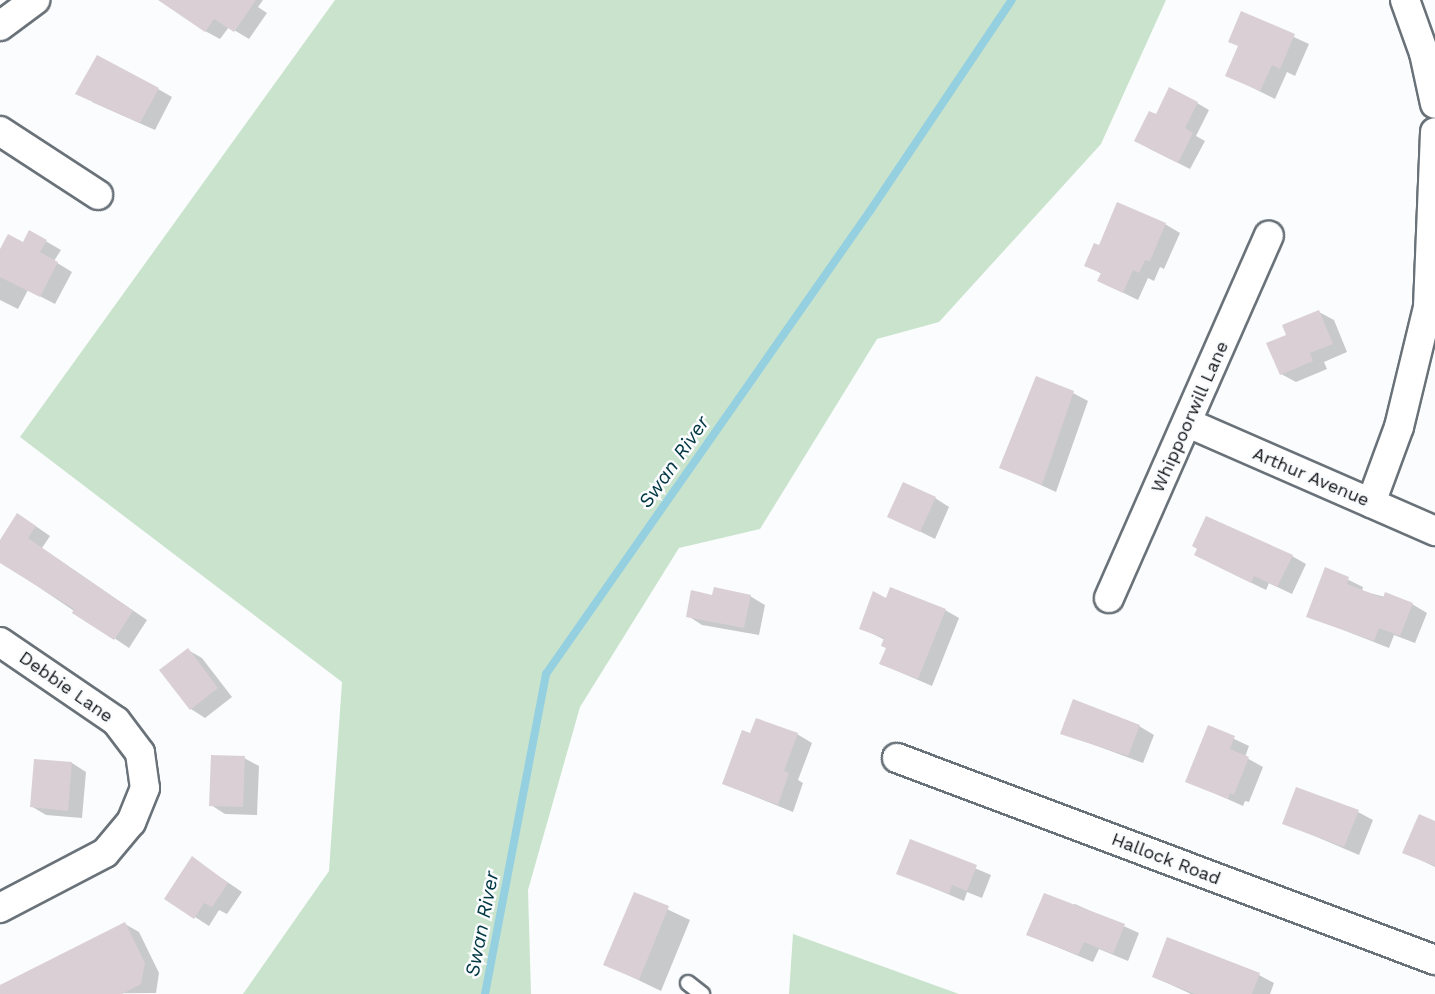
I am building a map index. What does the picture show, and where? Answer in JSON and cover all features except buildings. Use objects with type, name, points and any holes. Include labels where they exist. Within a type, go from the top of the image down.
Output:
[{"type":"street","points":[[0,26],[35,0]]},
{"type":"street","points":[[1405,0],[1424,53],[1435,104]]},
{"type":"street","points":[[0,131],[98,195]]},
{"type":"street","points":[[1371,503],[1400,427],[1428,308],[1435,132]]},
{"type":"street","name":"Whippoorwill Lane","points":[[1109,598],[1269,236]]},
{"type":"street","name":"Arthur Avenue","points":[[1188,423],[1435,531]]},
{"type":"street","name":"Debbie Lane","points":[[0,642],[116,721],[140,753],[145,788],[131,822],[105,853],[0,908]]},
{"type":"street","name":"Hallock Road","points":[[897,758],[1435,960]]},
{"type":"lane","points":[[688,983],[702,994]]},
{"type":"green space","points":[[335,0],[1166,0],[1101,144],[939,322],[877,339],[760,529],[679,548],[580,707],[528,890],[531,994],[243,994],[329,871],[342,682],[20,437]]},
{"type":"green space","points":[[793,934],[959,994],[789,994]]},
{"type":"waterway","name":"Swan River","points":[[485,994],[546,674],[870,211],[1012,0]]}]
